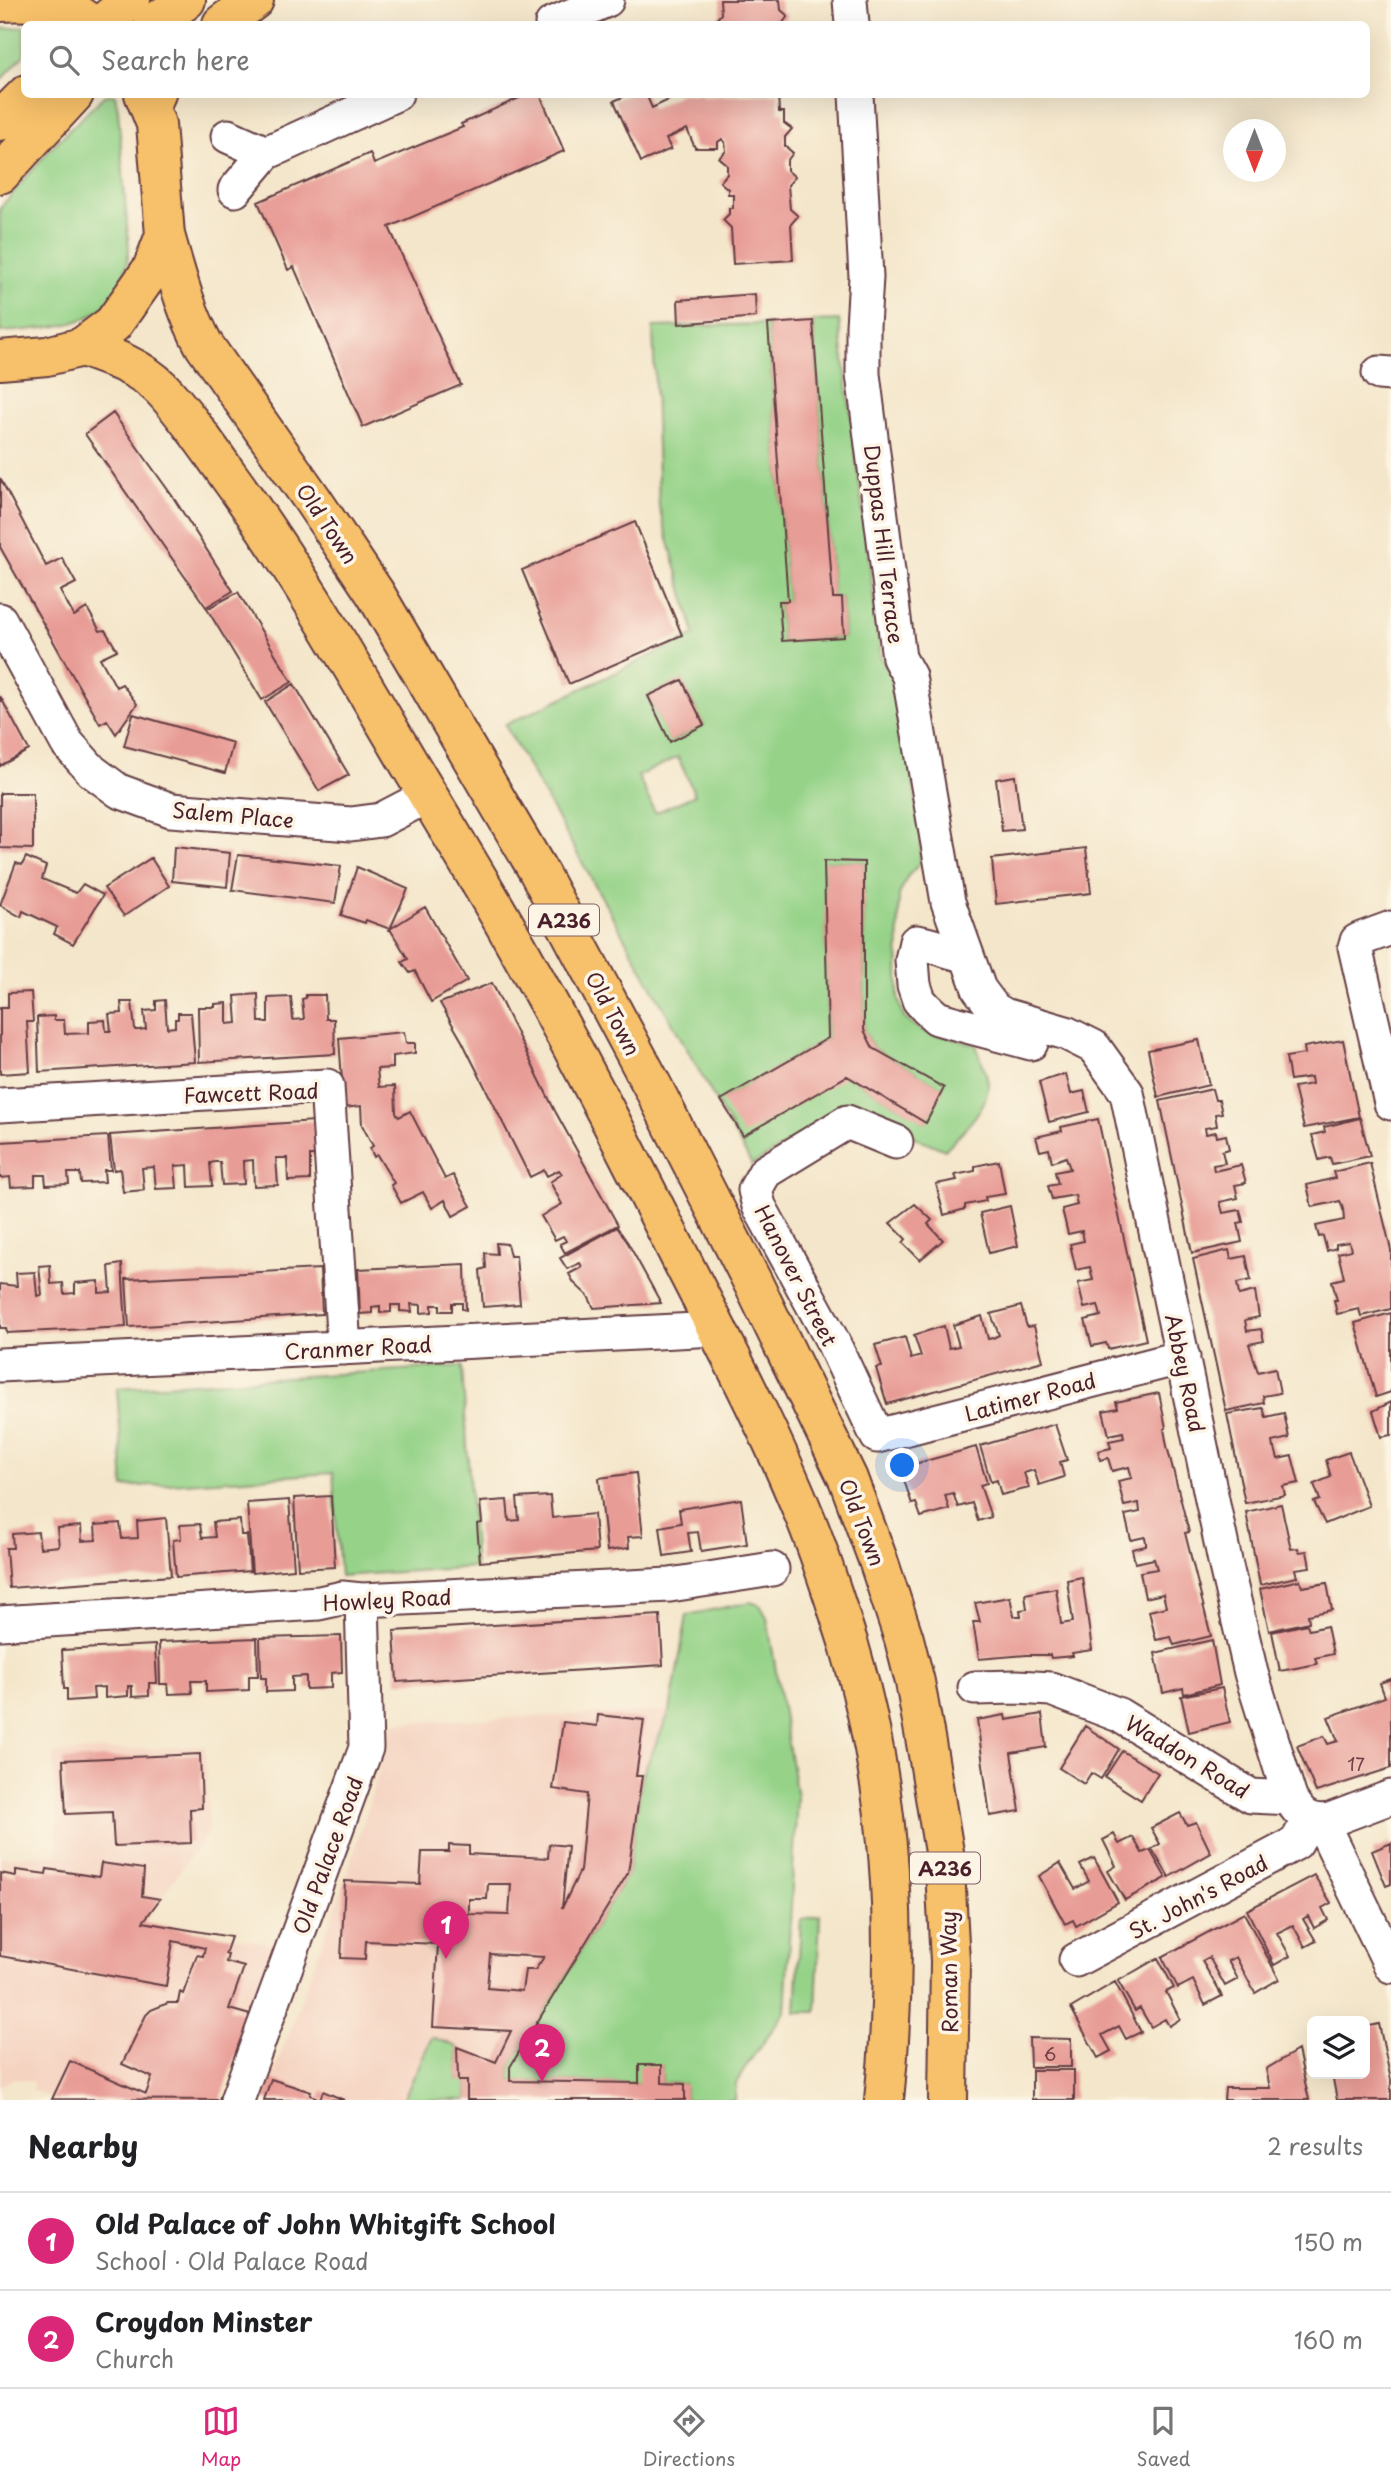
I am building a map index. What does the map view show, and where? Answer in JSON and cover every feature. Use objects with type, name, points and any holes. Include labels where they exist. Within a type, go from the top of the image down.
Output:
[{"type":"main road","points":[[106,21],[131,0]]},
{"type":"main road","points":[[158,21],[186,0]]},
{"type":"main road","points":[[226,21],[254,0]]},
{"type":"main road","points":[[0,2],[37,1],[72,10]]},
{"type":"main road","points":[[0,121],[23,98]]},
{"type":"main road","points":[[0,174],[70,98]]},
{"type":"main road","points":[[0,360],[47,356],[82,347],[113,324],[152,268],[165,235],[159,149],[150,98]]},
{"type":"main road","name":"Old Town","points":[[165,235],[190,321],[379,600],[537,869],[652,1085],[765,1307],[848,1479],[904,1639]]},
{"type":"main road","name":"A236","points":[[82,347],[118,360],[143,373],[160,387],[199,434],[326,620],[505,924],[601,1101],[753,1401],[803,1513],[850,1648],[874,1753],[883,1815],[890,1901],[892,1996],[884,2100]]},
{"type":"main road","name":"Roman Way","points":[[904,1639],[922,1715],[944,1853],[951,1984],[947,2100]]},
{"type":"street","points":[[559,21],[607,0]]},
{"type":"street","points":[[850,0],[852,21]]},
{"type":"street","points":[[235,190],[266,152],[387,98]]},
{"type":"street","name":"Duppas Hill Terrace","points":[[856,98],[866,277],[863,374],[899,658],[909,676],[944,882],[979,989],[994,1009],[1004,1015]]},
{"type":"street","points":[[229,136],[266,152]]},
{"type":"street","name":"Salem Place","points":[[0,620],[68,743],[105,783],[128,795],[171,810],[351,824],[380,820],[429,795]]},
{"type":"street","points":[[1376,933],[1355,944],[1355,947],[1391,1103]]},
{"type":"street","points":[[966,955],[955,954],[931,943],[916,942],[912,960],[914,985],[919,1000],[937,1018],[1084,1059],[1105,1062]]},
{"type":"street","name":"Abbey Road","points":[[1004,1015],[1066,1033],[1094,1047],[1127,1093],[1223,1553],[1251,1673],[1307,1813],[1391,1966]]},
{"type":"street","name":"Fawcett Road","points":[[0,1105],[327,1086],[344,1348]]},
{"type":"street","name":"Hanover Street","points":[[877,1436],[832,1340],[759,1206],[755,1190],[765,1172],[847,1122],[896,1142]]},
{"type":"street","name":"Cranmer Road","points":[[0,1365],[716,1329]]},
{"type":"street","name":"Latimer Road","points":[[877,1436],[1183,1357]]},
{"type":"street","name":"Howley Road","points":[[0,1623],[319,1603],[342,1598],[362,1600],[670,1585],[772,1569]]},
{"type":"street","name":"Old Palace Road","points":[[237,2100],[366,1748],[362,1600]]},
{"type":"street","name":"Waddon Road","points":[[975,1688],[1051,1689],[1119,1715],[1251,1796],[1330,1820],[1391,1797]]},
{"type":"street","name":"St. John's Road","points":[[1076,1960],[1296,1843],[1307,1813]]},
{"type":"shaded area","points":[[670,1711],[642,1776],[628,1873],[510,2067],[432,2037],[403,2100],[264,2100],[345,1881],[394,1723]]},
{"type":"shaded area","points":[[205,1746],[209,1831],[143,1922],[274,1944],[220,2100],[55,2100],[32,2090],[33,2082],[14,2078],[0,2086],[0,1857],[58,1854],[53,1753]]},
{"type":"green space","points":[[21,27],[21,58],[0,81],[0,29]]},
{"type":"green space","points":[[102,98],[116,98],[129,250],[124,276],[114,295],[101,309],[85,318],[45,328],[0,332],[0,208],[52,147]]},
{"type":"green space","points":[[839,320],[881,658],[889,672],[899,681],[921,838],[920,863],[907,877],[899,895],[898,998],[904,1018],[920,1030],[976,1045],[988,1084],[979,1111],[945,1150],[847,1108],[752,1165],[505,725],[695,635],[659,507],[653,327],[768,324],[788,601],[779,602],[782,641],[844,637],[842,598],[833,598],[813,321]],"holes":[[[682,680],[704,725],[671,742],[648,696]],[[678,757],[695,795],[655,813],[638,776]],[[825,861],[864,862],[864,1030],[873,1048],[943,1088],[926,1122],[847,1076],[721,1100],[828,1038]]]},
{"type":"green space","points":[[462,1366],[475,1567],[340,1576],[333,1473],[124,1487],[117,1388]]},
{"type":"green space","points":[[750,1602],[760,1605],[767,1617],[797,1797],[785,2012],[736,2083],[735,2100],[685,2100],[685,2084],[662,2083],[662,2066],[639,2083],[510,2081],[510,2067],[628,1873],[642,1776],[670,1711],[687,1615]]},
{"type":"green space","points":[[820,1915],[816,2012],[796,2012],[801,1920]]},
{"type":"green space","points":[[432,2037],[457,2047],[458,2080],[467,2081],[467,2100],[403,2100]]},
{"type":"building","points":[[720,0],[780,0],[781,10],[788,16],[784,21],[715,21],[721,14]]},
{"type":"building","points":[[519,98],[542,98],[564,151],[389,227],[461,385],[363,427],[294,267],[288,270],[258,202],[370,153],[374,164],[463,127],[461,124]]},
{"type":"building","points":[[620,98],[648,98],[652,108],[673,98],[778,98],[779,112],[784,112],[784,123],[792,129],[785,137],[785,146],[793,153],[787,161],[787,170],[795,177],[788,185],[790,209],[798,216],[791,224],[793,260],[733,264],[731,228],[723,220],[729,214],[729,208],[733,208],[733,194],[728,194],[728,189],[720,182],[727,174],[727,165],[719,158],[726,151],[722,139],[718,142],[718,148],[695,148],[687,129],[666,139],[671,149],[641,162],[614,101]]},
{"type":"building","points":[[755,294],[756,317],[679,324],[678,300]]},
{"type":"building","points":[[813,321],[833,598],[842,598],[844,637],[782,641],[779,601],[788,601],[768,324]]},
{"type":"building","points":[[113,413],[173,497],[233,591],[206,607],[85,434]]},
{"type":"building","points":[[0,478],[46,566],[62,558],[76,583],[60,591],[74,616],[87,608],[100,631],[105,630],[117,650],[100,658],[116,687],[122,684],[137,704],[116,734],[107,720],[100,724],[0,547]]},
{"type":"building","points":[[635,522],[682,635],[569,684],[522,570]]},
{"type":"building","points":[[238,592],[292,682],[262,700],[207,609]]},
{"type":"building","points":[[682,680],[704,725],[670,742],[648,696]]},
{"type":"building","points":[[294,684],[349,775],[319,791],[265,702]]},
{"type":"building","points":[[0,696],[29,750],[0,766]]},
{"type":"building","points":[[133,714],[233,743],[225,773],[124,746]]},
{"type":"building","points":[[1015,776],[1022,829],[1002,831],[996,779]]},
{"type":"building","points":[[0,793],[33,793],[33,849],[0,848]]},
{"type":"building","points":[[174,847],[230,853],[227,887],[172,881]]},
{"type":"building","points":[[1086,848],[1091,893],[996,904],[992,859]]},
{"type":"building","points":[[238,855],[341,866],[335,903],[232,890]]},
{"type":"building","points":[[26,857],[46,866],[42,879],[76,893],[83,884],[103,895],[73,944],[54,934],[57,927],[23,911],[21,917],[0,905],[16,863],[22,865]]},
{"type":"building","points":[[151,858],[169,886],[124,916],[104,888]]},
{"type":"building","points":[[824,861],[864,862],[864,1030],[873,1048],[944,1088],[926,1123],[847,1076],[743,1136],[721,1100],[828,1038]]},
{"type":"building","points":[[357,867],[408,889],[390,929],[341,915]]},
{"type":"building","points":[[425,907],[467,981],[431,1002],[415,971],[410,973],[402,962],[408,959],[390,929]]},
{"type":"building","points":[[492,983],[555,1111],[618,1225],[565,1253],[560,1244],[566,1241],[563,1236],[555,1240],[541,1216],[562,1204],[550,1182],[562,1174],[559,1170],[547,1176],[544,1170],[530,1177],[440,1003]]},
{"type":"building","points":[[31,992],[33,1022],[27,1022],[30,1072],[0,1074],[0,1008],[8,1008],[8,993]]},
{"type":"building","points":[[258,994],[259,1022],[268,1022],[268,998],[291,997],[293,1020],[304,1019],[302,999],[306,998],[306,995],[325,995],[326,1019],[334,1019],[335,1054],[199,1062],[198,1007],[215,1007],[215,1004],[227,1003],[227,1024],[237,1023],[235,996]]},
{"type":"building","points":[[165,1000],[167,1028],[175,1027],[178,1013],[191,1013],[195,1062],[39,1072],[37,1017],[54,1016],[54,1020],[64,1020],[65,1034],[89,1033],[89,1021],[105,1020],[106,1031],[111,1031],[109,1014],[122,1013],[121,1002],[132,1002],[135,1030],[139,1030],[146,1029],[144,1011],[156,1010],[156,1001]]},
{"type":"building","points":[[404,1032],[406,1043],[415,1043],[415,1053],[393,1056],[393,1068],[377,1069],[379,1087],[395,1086],[396,1113],[399,1117],[410,1111],[445,1179],[453,1175],[471,1206],[453,1216],[445,1200],[432,1208],[423,1192],[401,1203],[391,1185],[394,1183],[370,1148],[373,1146],[362,1125],[361,1106],[344,1108],[339,1038]]},
{"type":"building","points":[[1199,1040],[1209,1085],[1158,1097],[1148,1050]]},
{"type":"building","points":[[1343,1040],[1359,1117],[1304,1128],[1294,1087],[1312,1084],[1311,1077],[1290,1080],[1286,1057],[1305,1054],[1304,1047]]},
{"type":"building","points":[[1066,1074],[1071,1094],[1084,1091],[1089,1112],[1049,1122],[1039,1082]]},
{"type":"building","points":[[1212,1089],[1215,1100],[1219,1100],[1222,1113],[1215,1114],[1217,1126],[1205,1128],[1206,1134],[1216,1132],[1217,1137],[1226,1135],[1229,1149],[1222,1151],[1225,1163],[1213,1165],[1214,1171],[1241,1165],[1246,1183],[1235,1185],[1238,1198],[1220,1202],[1223,1213],[1240,1210],[1243,1222],[1238,1223],[1242,1242],[1192,1253],[1160,1101]]},
{"type":"building","points":[[1360,1118],[1370,1156],[1332,1164],[1330,1157],[1319,1160],[1312,1135],[1325,1132],[1324,1127]]},
{"type":"building","points":[[1098,1119],[1146,1340],[1108,1349],[1106,1343],[1092,1346],[1085,1320],[1101,1316],[1098,1305],[1084,1308],[1078,1283],[1093,1280],[1090,1267],[1076,1270],[1070,1244],[1084,1241],[1082,1231],[1068,1234],[1062,1209],[1077,1205],[1075,1195],[1052,1199],[1048,1186],[1058,1184],[1055,1172],[1070,1169],[1066,1157],[1052,1162],[1049,1149],[1040,1151],[1036,1137],[1062,1131],[1061,1127]]},
{"type":"building","points":[[314,1121],[316,1156],[310,1156],[310,1180],[288,1181],[287,1158],[276,1158],[278,1185],[254,1186],[253,1160],[243,1161],[244,1184],[222,1185],[220,1162],[215,1162],[210,1163],[212,1186],[189,1187],[188,1165],[175,1166],[177,1188],[156,1189],[154,1167],[142,1168],[144,1190],[123,1192],[120,1169],[114,1170],[110,1135]]},
{"type":"building","points":[[108,1136],[111,1170],[104,1170],[105,1182],[81,1183],[80,1173],[68,1173],[69,1184],[46,1185],[45,1175],[35,1175],[35,1186],[11,1187],[10,1177],[0,1178],[0,1142]]},
{"type":"building","points":[[999,1161],[1005,1194],[985,1197],[986,1201],[965,1205],[965,1209],[944,1215],[936,1184],[957,1180],[955,1175],[975,1171],[975,1166]]},
{"type":"building","points":[[1370,1163],[1391,1250],[1391,1309],[1361,1316],[1359,1309],[1337,1314],[1332,1281],[1344,1278],[1338,1253],[1351,1250],[1349,1242],[1336,1244],[1336,1248],[1327,1251],[1323,1236],[1319,1237],[1316,1226],[1344,1220],[1343,1209],[1340,1201],[1312,1207],[1307,1185],[1335,1178],[1333,1172]]},
{"type":"building","points":[[915,1204],[932,1220],[928,1224],[943,1240],[920,1260],[903,1243],[906,1239],[890,1223]]},
{"type":"building","points":[[1010,1206],[1018,1246],[989,1253],[980,1213]]},
{"type":"building","points":[[617,1227],[661,1303],[594,1308],[588,1296],[574,1283],[569,1274],[582,1267],[580,1263],[567,1269],[560,1258]]},
{"type":"building","points":[[496,1243],[507,1244],[510,1256],[516,1256],[520,1304],[483,1307],[480,1270],[486,1268],[485,1253],[497,1254]]},
{"type":"building","points":[[1229,1250],[1231,1259],[1246,1256],[1251,1280],[1237,1283],[1239,1295],[1255,1291],[1259,1317],[1245,1320],[1247,1331],[1261,1329],[1264,1341],[1249,1344],[1258,1372],[1275,1368],[1280,1393],[1263,1396],[1264,1403],[1226,1411],[1193,1259]]},
{"type":"building","points":[[122,1264],[126,1327],[7,1333],[6,1328],[0,1328],[0,1284],[17,1286],[16,1273],[35,1272],[37,1296],[42,1295],[39,1266],[50,1265],[51,1284],[63,1283],[64,1294],[75,1293],[75,1283],[99,1281],[99,1293],[111,1292],[109,1266]]},
{"type":"building","points":[[465,1264],[466,1310],[462,1309],[462,1303],[452,1303],[452,1311],[440,1311],[440,1305],[432,1305],[432,1312],[421,1313],[421,1305],[411,1304],[412,1312],[400,1311],[400,1305],[391,1305],[391,1312],[380,1313],[380,1306],[372,1307],[372,1313],[360,1314],[358,1269]]},
{"type":"building","points":[[320,1269],[322,1314],[129,1327],[126,1279]]},
{"type":"building","points":[[1021,1306],[1027,1327],[1034,1326],[1043,1361],[887,1404],[876,1368],[882,1367],[875,1345],[905,1337],[911,1359],[921,1356],[914,1335],[944,1326],[949,1348],[959,1346],[953,1325],[982,1316],[988,1339],[993,1338],[999,1335],[991,1314]]},
{"type":"building","points":[[1391,1313],[1391,1392],[1376,1397],[1355,1323]]},
{"type":"building","points":[[1159,1393],[1167,1446],[1189,1532],[1185,1533],[1211,1636],[1174,1645],[1171,1637],[1156,1640],[1149,1611],[1166,1607],[1163,1594],[1145,1598],[1140,1572],[1157,1569],[1154,1559],[1135,1563],[1132,1549],[1146,1546],[1146,1542],[1145,1537],[1131,1540],[1125,1515],[1140,1512],[1139,1503],[1124,1506],[1118,1481],[1132,1478],[1129,1467],[1112,1471],[1108,1458],[1100,1460],[1098,1451],[1111,1448],[1109,1441],[1124,1438],[1123,1432],[1109,1435],[1103,1411],[1118,1408],[1116,1402]]},
{"type":"building","points":[[1391,1402],[1391,1435],[1381,1437],[1373,1411]]},
{"type":"building","points":[[1263,1408],[1266,1417],[1284,1413],[1289,1438],[1272,1442],[1273,1448],[1278,1459],[1292,1456],[1299,1483],[1283,1486],[1285,1495],[1245,1503],[1227,1414]]},
{"type":"building","points":[[1055,1424],[1067,1460],[1060,1462],[1064,1477],[1039,1485],[1034,1470],[1024,1473],[1029,1488],[1001,1495],[997,1480],[991,1482],[980,1446]]},
{"type":"building","points":[[976,1447],[987,1483],[980,1485],[991,1517],[978,1521],[972,1503],[958,1507],[953,1493],[945,1495],[949,1509],[921,1517],[916,1503],[912,1504],[900,1468]]},
{"type":"building","points":[[1349,1452],[1369,1506],[1325,1524],[1314,1502],[1320,1500],[1314,1484],[1331,1477],[1326,1460]]},
{"type":"building","points":[[636,1473],[643,1536],[628,1537],[629,1548],[607,1551],[599,1478]]},
{"type":"building","points":[[331,1496],[335,1567],[298,1569],[294,1498]]},
{"type":"building","points":[[550,1496],[552,1518],[594,1514],[597,1551],[480,1562],[477,1524],[482,1523],[480,1502],[507,1500],[509,1521],[519,1520],[517,1498]]},
{"type":"building","points":[[741,1499],[747,1544],[701,1551],[698,1532],[688,1533],[691,1552],[664,1556],[660,1527],[681,1523],[679,1509]]},
{"type":"building","points":[[289,1500],[294,1569],[252,1573],[247,1503]]},
{"type":"building","points":[[1281,1504],[1291,1549],[1307,1551],[1310,1567],[1295,1569],[1297,1577],[1260,1585],[1246,1512]]},
{"type":"building","points":[[166,1518],[171,1576],[9,1588],[6,1548],[13,1548],[12,1534],[38,1532],[40,1548],[59,1546],[57,1528],[81,1526],[82,1541],[96,1540],[95,1525],[120,1523],[122,1539],[138,1538],[137,1521]]},
{"type":"building","points":[[240,1520],[241,1535],[247,1535],[250,1571],[176,1577],[173,1540],[181,1539],[180,1525],[200,1524],[202,1538],[215,1537],[213,1522]]},
{"type":"building","points":[[1082,1577],[1092,1650],[1072,1653],[1073,1656],[1051,1658],[1050,1655],[1027,1655],[979,1659],[973,1622],[980,1622],[975,1603],[1010,1597],[1014,1616],[1021,1616],[1020,1610],[1027,1609],[1025,1594],[1056,1588],[1061,1624],[1073,1622],[1067,1580]]},
{"type":"building","points":[[1300,1580],[1302,1587],[1327,1583],[1332,1610],[1308,1615],[1309,1622],[1269,1631],[1260,1589]]},
{"type":"building","points":[[660,1615],[663,1665],[397,1682],[394,1631]]},
{"type":"building","points":[[1307,1624],[1309,1630],[1327,1626],[1333,1654],[1315,1658],[1317,1664],[1280,1671],[1272,1632]]},
{"type":"building","points":[[341,1636],[342,1672],[331,1673],[331,1688],[306,1689],[306,1676],[292,1677],[292,1691],[266,1692],[266,1678],[261,1678],[260,1638]]},
{"type":"building","points":[[257,1638],[258,1676],[249,1676],[249,1690],[206,1692],[206,1681],[191,1681],[192,1693],[169,1694],[168,1684],[160,1684],[159,1642]]},
{"type":"building","points":[[1212,1640],[1220,1685],[1184,1694],[1183,1688],[1163,1693],[1155,1653]]},
{"type":"building","points":[[155,1645],[157,1683],[149,1683],[149,1696],[132,1697],[132,1686],[128,1686],[128,1696],[105,1698],[105,1687],[93,1688],[94,1699],[67,1701],[62,1650]]},
{"type":"building","points":[[1391,1679],[1391,1768],[1316,1792],[1297,1746],[1324,1736],[1328,1744],[1338,1741],[1328,1717],[1385,1697],[1380,1683]]},
{"type":"building","points":[[1222,1688],[1230,1722],[1189,1732],[1181,1696]]},
{"type":"building","points":[[1042,1714],[1046,1747],[1011,1753],[1020,1811],[990,1816],[977,1720],[1005,1715],[1006,1720]]},
{"type":"building","points":[[598,1715],[644,1720],[636,1776],[642,1776],[628,1873],[510,2067],[510,2081],[639,2083],[639,2065],[662,2065],[662,2083],[685,2084],[685,2100],[467,2100],[467,2081],[458,2081],[457,2047],[496,2062],[511,2031],[433,2027],[438,1944],[366,1941],[365,1959],[341,1958],[345,1881],[420,1884],[422,1852],[449,1852],[449,1845],[469,1846],[469,1854],[548,1858],[549,1844],[568,1846],[562,1908],[580,1871],[587,1794],[553,1789],[563,1722],[597,1726]],"holes":[[[488,1884],[511,1884],[509,1915],[469,1914],[469,1899],[487,1899]],[[490,1954],[544,1957],[535,1970],[525,1970],[522,1991],[487,1988]]]},
{"type":"building","points":[[1085,1726],[1119,1749],[1101,1779],[1091,1773],[1084,1784],[1059,1768]]},
{"type":"building","points":[[1122,1751],[1158,1773],[1141,1800],[1105,1777]]},
{"type":"building","points":[[200,1754],[202,1808],[190,1809],[191,1843],[114,1846],[112,1812],[66,1814],[63,1760]]},
{"type":"building","points":[[1180,1813],[1187,1825],[1196,1822],[1211,1853],[1169,1877],[1152,1849],[1160,1844],[1151,1828]]},
{"type":"building","points":[[1114,1834],[1119,1844],[1133,1837],[1142,1853],[1150,1850],[1166,1878],[1125,1900],[1108,1871],[1116,1866],[1103,1840]]},
{"type":"building","points":[[1391,1843],[1391,1884],[1386,1886],[1372,1851]]},
{"type":"building","points":[[1094,1858],[1118,1902],[1076,1926],[1073,1920],[1065,1924],[1039,1876],[1060,1863],[1075,1889],[1089,1881],[1080,1865]]},
{"type":"building","points":[[101,1863],[144,1869],[142,1896],[160,1899],[143,1922],[231,1937],[225,1954],[228,1955],[226,1962],[244,1967],[229,2009],[250,2015],[220,2100],[52,2099],[70,2061],[146,2094],[152,2077],[122,2064],[146,2015],[168,2003],[178,2003],[180,1992],[183,1994],[197,1955],[203,1956],[205,1948],[173,1941],[166,1986],[0,1956],[0,1873],[16,1876],[16,1870],[46,1874],[47,1869],[99,1877]]},
{"type":"building","points":[[1314,1875],[1331,1903],[1322,1908],[1328,1920],[1314,1928],[1308,1916],[1303,1919],[1316,1941],[1305,1947],[1293,1925],[1277,1933],[1290,1956],[1274,1965],[1247,1910]]},
{"type":"building","points":[[1244,1913],[1279,1979],[1255,1993],[1236,1957],[1228,1961],[1238,1979],[1225,1986],[1209,1957],[1202,1961],[1222,1996],[1205,2005],[1193,1980],[1178,1988],[1162,1957]]},
{"type":"building","points":[[1158,1958],[1174,1988],[1166,1992],[1180,2019],[1169,2026],[1165,2019],[1151,2027],[1140,2008],[1135,2011],[1118,1981]]},
{"type":"building","points":[[1115,1982],[1141,2032],[1126,2039],[1119,2026],[1102,2035],[1111,2051],[1098,2058],[1071,2008]]},
{"type":"building","points":[[1379,2024],[1391,2080],[1391,2100],[1337,2100],[1333,2079],[1370,2079],[1370,2026]]},
{"type":"building","points":[[1029,2038],[1071,2039],[1071,2067],[1030,2067]]},
{"type":"building","points":[[1298,2050],[1309,2100],[1224,2100],[1225,2088],[1270,2088],[1266,2069]]},
{"type":"building","points":[[1032,2070],[1074,2070],[1074,2100],[1032,2100]]},
{"type":"building","points":[[271,2079],[311,2092],[310,2095],[320,2099],[323,2091],[344,2100],[264,2100]]},
{"type":"place","name":"Old Palace of John Whitgift School","points":[[446,1959]]},
{"type":"place","name":"Croydon Minster","points":[[542,2082]]}]
